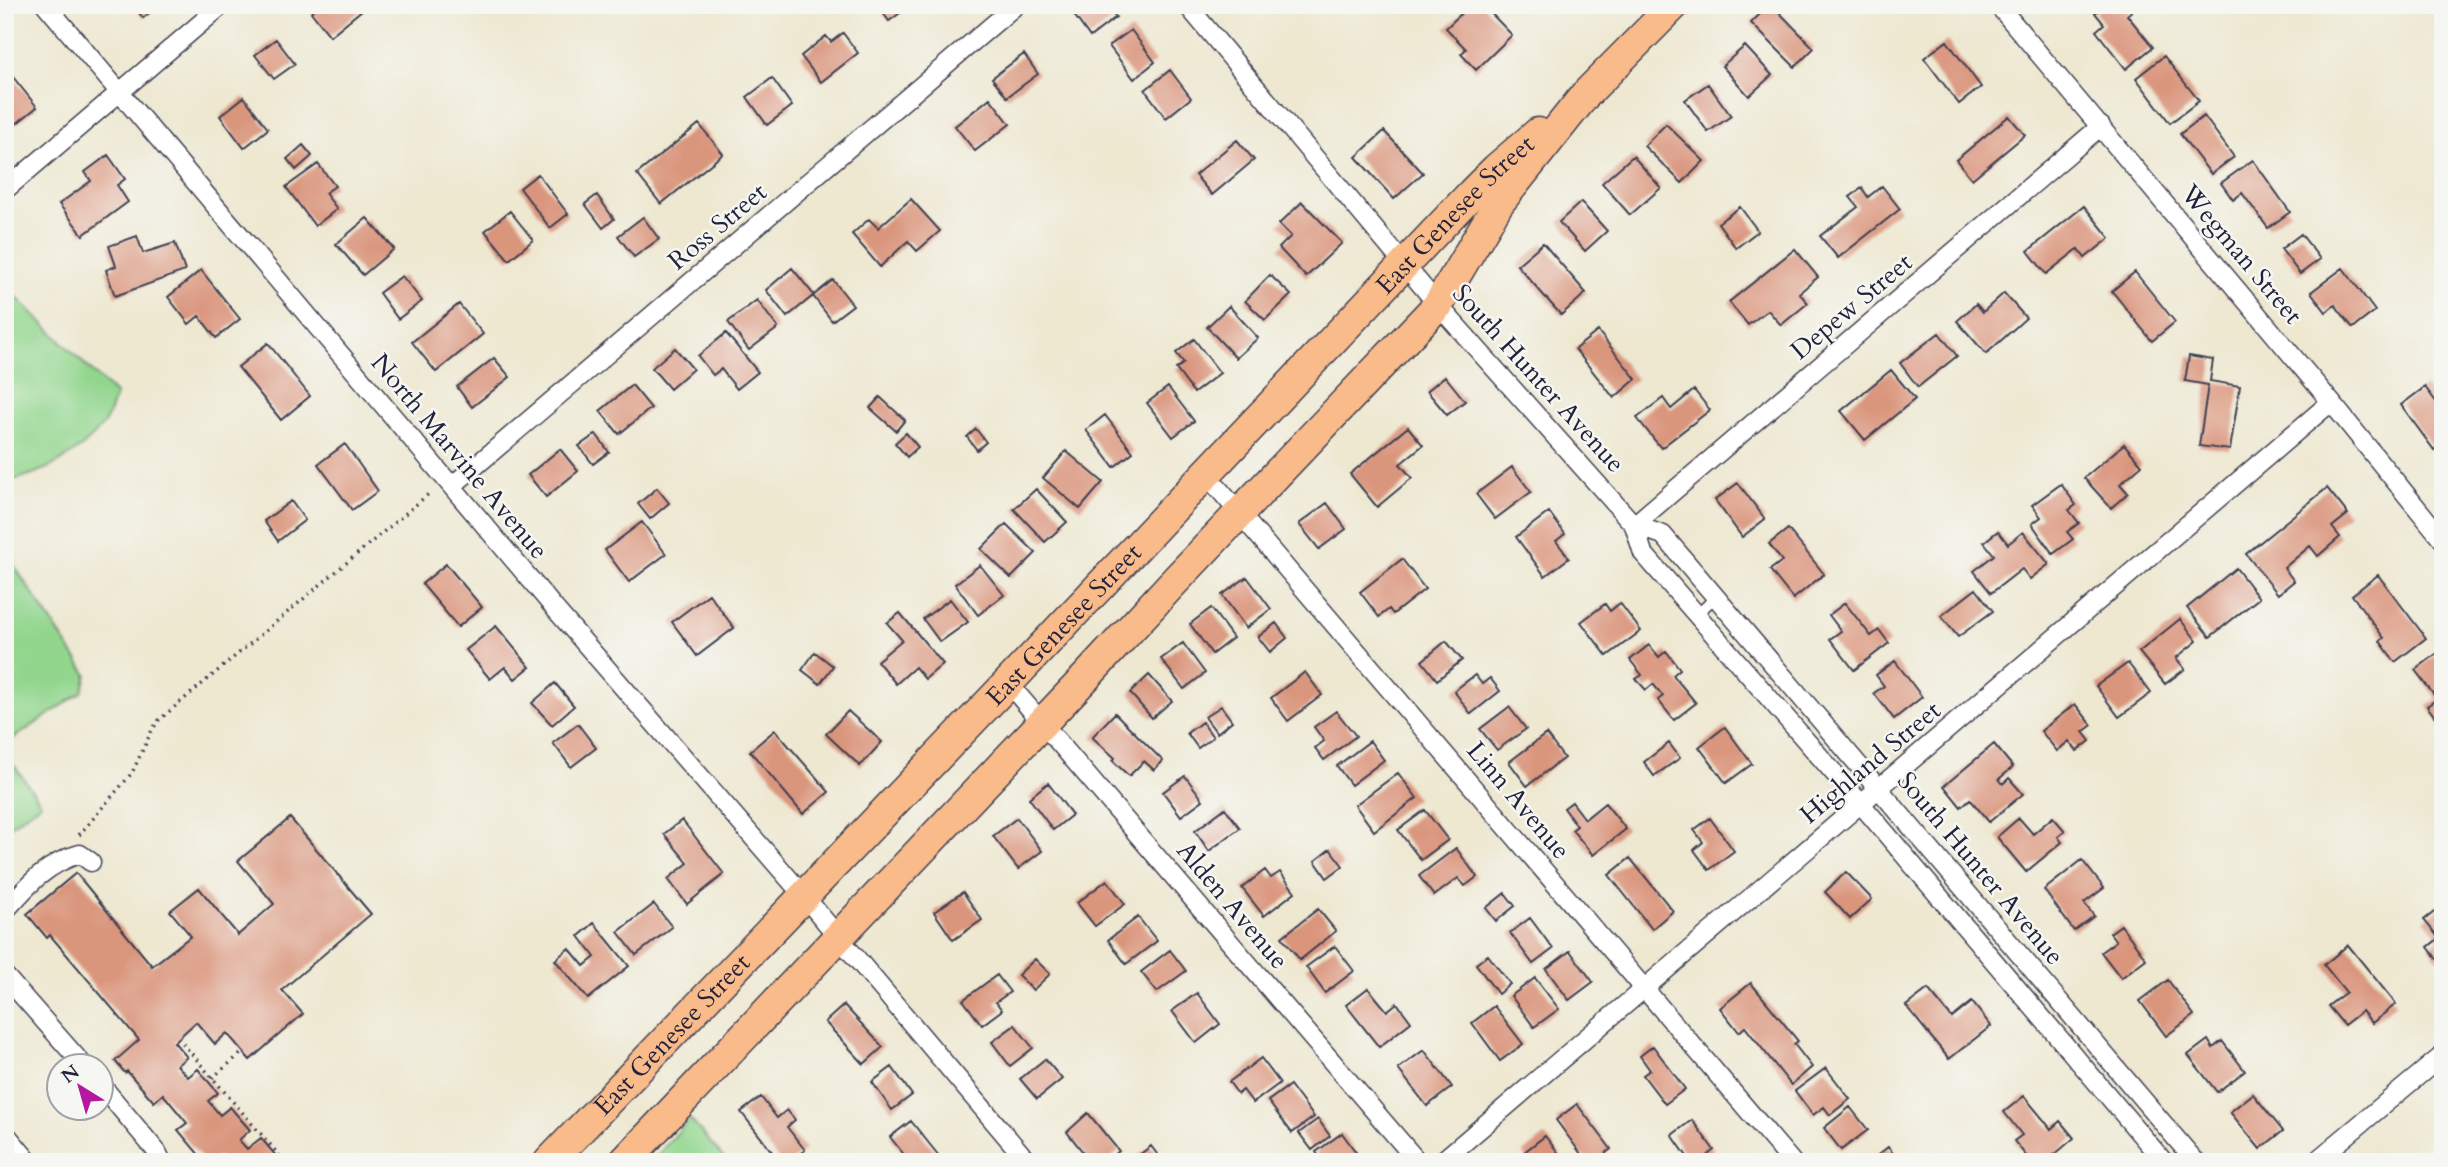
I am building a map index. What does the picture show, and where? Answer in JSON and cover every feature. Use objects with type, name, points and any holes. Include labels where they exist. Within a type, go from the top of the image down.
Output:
[{"type":"highway","name":"East Genesee Street","points":[[549,1162],[1496,169],[1585,95],[1674,5]]},
{"type":"highway","name":"East Genesee Street","points":[[624,1162],[1438,305],[1498,204],[1585,95]]},
{"type":"street","name":"North Marvine Avenue","points":[[46,5],[1028,1162]]},
{"type":"street","points":[[5,190],[222,5]]},
{"type":"street","name":"Ross Street","points":[[449,483],[1016,5]]},
{"type":"street","name":"South Hunter Avenue","points":[[1187,5],[1438,305],[1634,525],[1643,553],[1861,804],[2164,1162]]},
{"type":"street","name":"Wegman Street","points":[[1998,5],[2331,402],[2443,540]]},
{"type":"street","name":"Depew Street","points":[[1634,525],[2101,126]]},
{"type":"street","name":"Highland Street","points":[[1441,1162],[2331,402]]},
{"type":"street","name":"Linn Avenue","points":[[1206,474],[1793,1162]]},
{"type":"street","name":"South Hunter Avenue","points":[[1634,525],[1663,535],[2141,1098],[2189,1159]]},
{"type":"street","name":"Alden Avenue","points":[[1008,683],[1418,1162]]},
{"type":"street","points":[[5,911],[25,888],[62,859],[80,854],[91,862]]},
{"type":"street","points":[[5,976],[72,1052]]},
{"type":"street","points":[[2315,1162],[2443,1055]]},
{"type":"street","points":[[116,1103],[157,1152],[162,1162]]},
{"type":"street","points":[[5,1133],[29,1162]]},
{"type":"lane","points":[[1696,615],[1716,597]]},
{"type":"lane","points":[[1754,681],[1773,664]]},
{"type":"lane","points":[[1934,891],[1953,876]]},
{"type":"lane","points":[[1986,953],[2005,937]]},
{"type":"lane","points":[[2030,1005],[2048,989]]},
{"type":"lane","points":[[2123,1113],[2141,1098]]},
{"type":"path","points":[[72,856],[74,842],[88,822],[132,773],[159,720],[449,483]]},
{"type":"path","points":[[178,1038],[285,1162]]},
{"type":"path","points":[[212,1078],[243,1052]]},
{"type":"green space","points":[[5,291],[10,291],[116,395],[105,422],[83,446],[46,469],[5,482]]},
{"type":"green space","points":[[5,552],[87,675],[82,692],[5,744]]},
{"type":"green space","points":[[13,764],[41,803],[5,830],[5,769]]},
{"type":"green space","points":[[690,1119],[727,1162],[651,1162]]},
{"type":"building","points":[[133,5],[159,5],[143,18]]},
{"type":"building","points":[[319,5],[368,5],[330,36],[311,12]]},
{"type":"building","points":[[877,5],[911,5],[889,21]]},
{"type":"building","points":[[1087,5],[1107,5],[1116,17],[1090,37],[1074,15]]},
{"type":"building","points":[[1470,5],[1483,5],[1512,35],[1476,70],[1461,54],[1466,49],[1446,28]]},
{"type":"building","points":[[1769,5],[1814,48],[1795,67],[1751,23]]},
{"type":"building","points":[[2105,5],[2132,5],[2135,8],[2127,15],[2153,47],[2126,69],[2096,31],[2104,24],[2095,13]]},
{"type":"building","points":[[1131,30],[1155,62],[1134,79],[1109,46]]},
{"type":"building","points":[[843,33],[858,53],[821,82],[801,56],[826,36],[831,42]]},
{"type":"building","points":[[276,39],[295,64],[274,79],[255,55]]},
{"type":"building","points":[[1947,41],[1981,87],[1959,104],[1924,58]]},
{"type":"building","points":[[1745,46],[1772,75],[1749,96],[1722,66]]},
{"type":"building","points":[[1024,54],[1038,74],[1007,97],[992,78]]},
{"type":"building","points":[[2164,56],[2199,101],[2170,123],[2136,78]]},
{"type":"building","points":[[5,67],[37,107],[16,124],[5,110]]},
{"type":"building","points":[[1170,70],[1191,98],[1166,118],[1145,90]]},
{"type":"building","points":[[772,78],[792,106],[767,125],[747,97]]},
{"type":"building","points":[[1708,84],[1731,116],[1708,132],[1685,100]]},
{"type":"building","points":[[244,97],[268,129],[244,148],[220,116]]},
{"type":"building","points":[[990,98],[1010,124],[975,151],[955,126]]},
{"type":"building","points":[[2009,116],[2025,135],[1972,179],[1956,160]]},
{"type":"building","points":[[2204,116],[2234,157],[2211,174],[2180,134]]},
{"type":"building","points":[[699,124],[723,154],[661,204],[637,174]]},
{"type":"building","points":[[1666,124],[1704,161],[1682,183],[1644,146]]},
{"type":"building","points":[[1384,131],[1423,173],[1394,199],[1356,157]]},
{"type":"building","points":[[1237,140],[1254,160],[1212,195],[1195,175]]},
{"type":"building","points":[[303,145],[312,156],[296,170],[287,159]]},
{"type":"building","points":[[108,155],[125,179],[117,185],[128,202],[83,235],[59,204],[91,181],[85,172]]},
{"type":"building","points":[[1633,156],[1661,188],[1630,215],[1602,183]]},
{"type":"building","points":[[2253,160],[2290,212],[2268,228],[2242,193],[2233,200],[2221,183]]},
{"type":"building","points":[[318,164],[335,186],[325,193],[337,209],[315,226],[286,187]]},
{"type":"building","points":[[538,174],[568,214],[550,228],[520,188]]},
{"type":"building","points":[[1882,186],[1900,209],[1838,258],[1820,236],[1858,207],[1850,197],[1862,188],[1868,197]]},
{"type":"building","points":[[597,195],[614,219],[603,228],[585,204]]},
{"type":"building","points":[[911,199],[940,231],[917,251],[908,241],[880,267],[852,234],[869,219],[878,228]]},
{"type":"building","points":[[1302,202],[1342,243],[1306,277],[1279,248],[1291,236],[1279,224]]},
{"type":"building","points":[[1581,202],[1607,231],[1585,251],[1559,222]]},
{"type":"building","points":[[2084,206],[2110,238],[2085,258],[2078,249],[2046,274],[2028,251]]},
{"type":"building","points":[[1740,207],[1758,231],[1736,248],[1718,223]]},
{"type":"building","points":[[510,211],[533,240],[509,260],[485,231]]},
{"type":"building","points":[[643,217],[659,239],[634,257],[618,236]]},
{"type":"building","points":[[367,218],[394,249],[363,275],[336,244]]},
{"type":"building","points":[[2301,234],[2320,259],[2300,274],[2281,249]]},
{"type":"building","points":[[137,236],[143,253],[175,243],[185,271],[115,296],[106,270],[116,266],[109,246]]},
{"type":"building","points":[[1543,243],[1586,293],[1561,315],[1517,265]]},
{"type":"building","points":[[1795,249],[1818,277],[1799,293],[1808,303],[1781,325],[1768,310],[1748,325],[1729,302]]},
{"type":"building","points":[[792,268],[814,295],[787,317],[766,290]]},
{"type":"building","points":[[2343,268],[2375,311],[2353,328],[2335,305],[2326,312],[2311,292]]},
{"type":"building","points":[[201,270],[240,319],[216,338],[199,316],[189,324],[168,297]]},
{"type":"building","points":[[2135,272],[2175,322],[2152,341],[2112,291]]},
{"type":"building","points":[[1270,275],[1291,295],[1265,320],[1245,301]]},
{"type":"building","points":[[402,276],[422,301],[398,319],[379,293]]},
{"type":"building","points":[[833,280],[853,305],[832,321],[813,296]]},
{"type":"building","points":[[2004,293],[2026,318],[1986,354],[1957,321],[1976,304],[1983,312]]},
{"type":"building","points":[[757,300],[778,328],[749,350],[728,322]]},
{"type":"building","points":[[459,304],[483,334],[436,372],[412,342]]},
{"type":"building","points":[[1229,306],[1258,338],[1236,358],[1207,327]]},
{"type":"building","points":[[1598,331],[1636,379],[1614,398],[1575,349]]},
{"type":"building","points":[[726,333],[758,372],[737,389],[721,369],[713,375],[698,356]]},
{"type":"building","points":[[1939,333],[1957,356],[1918,387],[1900,363]]},
{"type":"building","points":[[1194,339],[1220,373],[1194,393],[1176,369],[1184,363],[1176,353]]},
{"type":"building","points":[[268,343],[310,396],[281,420],[238,367]]},
{"type":"building","points":[[675,348],[693,369],[670,389],[652,368]]},
{"type":"building","points":[[2189,356],[2213,360],[2210,381],[2240,386],[2230,450],[2199,446],[2208,385],[2185,381]]},
{"type":"building","points":[[494,358],[510,377],[472,407],[457,387]]},
{"type":"building","points":[[1891,370],[1915,399],[1865,440],[1841,411]]},
{"type":"building","points":[[1445,376],[1465,401],[1447,415],[1427,391]]},
{"type":"building","points":[[632,385],[651,408],[619,434],[600,411]]},
{"type":"building","points":[[1168,387],[1194,421],[1173,437],[1147,403]]},
{"type":"building","points":[[2425,387],[2443,411],[2443,443],[2434,450],[2401,405]]},
{"type":"building","points":[[1694,390],[1710,410],[1661,448],[1637,418],[1663,398],[1671,409]]},
{"type":"building","points":[[880,397],[905,420],[896,431],[870,408]]},
{"type":"building","points":[[1105,415],[1133,452],[1114,467],[1086,430]]},
{"type":"building","points":[[1408,427],[1423,445],[1400,464],[1412,478],[1377,507],[1350,474]]},
{"type":"building","points":[[976,429],[986,442],[977,450],[967,437]]},
{"type":"building","points":[[906,433],[918,447],[907,457],[895,443]]},
{"type":"building","points":[[596,434],[609,452],[593,464],[579,446]]},
{"type":"building","points":[[345,444],[378,491],[352,510],[318,464]]},
{"type":"building","points":[[2124,444],[2142,465],[2120,484],[2128,493],[2111,508],[2084,478]]},
{"type":"building","points":[[560,449],[578,471],[546,497],[528,475]]},
{"type":"building","points":[[1066,451],[1103,482],[1080,509],[1043,478]]},
{"type":"building","points":[[1512,467],[1531,492],[1495,519],[1476,494]]},
{"type":"building","points":[[1738,483],[1765,519],[1742,537],[1715,500]]},
{"type":"building","points":[[2061,484],[2076,505],[2069,510],[2079,523],[2067,532],[2073,539],[2053,554],[2032,524],[2041,517],[2032,505]]},
{"type":"building","points":[[657,488],[669,503],[650,519],[638,504]]},
{"type":"building","points":[[2327,488],[2348,514],[2332,527],[2340,537],[2318,556],[2310,546],[2284,568],[2294,581],[2278,594],[2246,554]]},
{"type":"building","points":[[1036,489],[1067,522],[1045,542],[1014,509]]},
{"type":"building","points":[[291,501],[305,520],[278,541],[264,521]]},
{"type":"building","points":[[1327,503],[1346,529],[1319,549],[1299,524]]},
{"type":"building","points":[[1549,512],[1565,534],[1556,541],[1569,558],[1545,576],[1516,537]]},
{"type":"building","points":[[642,522],[666,554],[629,582],[605,550]]},
{"type":"building","points":[[1006,524],[1036,553],[1011,578],[981,549]]},
{"type":"building","points":[[1788,529],[1824,574],[1793,599],[1770,570],[1782,561],[1769,544]]},
{"type":"building","points":[[1998,531],[2008,544],[2023,532],[2049,564],[2030,579],[2022,569],[1991,593],[1974,571],[1994,555],[1984,542]]},
{"type":"building","points":[[1402,559],[1425,589],[1393,614],[1389,609],[1379,617],[1360,592]]},
{"type":"building","points":[[446,564],[482,607],[458,627],[422,584]]},
{"type":"building","points":[[980,565],[1004,595],[978,615],[955,584]]},
{"type":"building","points":[[2236,568],[2259,598],[2210,637],[2187,608]]},
{"type":"building","points":[[2378,575],[2426,638],[2395,662],[2380,641],[2384,638],[2352,595]]},
{"type":"building","points":[[1247,577],[1271,609],[1246,628],[1222,595]]},
{"type":"building","points":[[1976,589],[1993,611],[1958,637],[1941,616]]},
{"type":"building","points":[[709,594],[734,628],[697,656],[672,622]]},
{"type":"building","points":[[950,599],[968,622],[940,642],[923,619]]},
{"type":"building","points":[[1620,603],[1641,631],[1607,656],[1581,622],[1605,604],[1610,611]]},
{"type":"building","points":[[1845,603],[1871,636],[1879,630],[1889,643],[1854,670],[1830,639],[1841,631],[1829,615]]},
{"type":"building","points":[[1211,608],[1233,638],[1212,654],[1190,624]]},
{"type":"building","points":[[900,613],[943,664],[925,679],[915,667],[896,684],[877,661],[902,640],[887,623]]},
{"type":"building","points":[[2180,619],[2197,641],[2176,658],[2185,669],[2165,684],[2139,652]]},
{"type":"building","points":[[1276,623],[1287,638],[1270,652],[1258,637]]},
{"type":"building","points":[[496,626],[530,667],[515,679],[505,667],[490,679],[466,650]]},
{"type":"building","points":[[1446,641],[1462,660],[1437,680],[1422,661]]},
{"type":"building","points":[[1183,643],[1205,673],[1184,689],[1161,659]]},
{"type":"building","points":[[1649,645],[1659,657],[1666,651],[1680,669],[1673,675],[1696,703],[1674,720],[1658,700],[1663,696],[1653,684],[1646,690],[1636,679],[1642,675],[1630,660]]},
{"type":"building","points":[[815,652],[833,666],[820,684],[802,670]]},
{"type":"building","points":[[2439,652],[2443,657],[2443,722],[2440,724],[2427,706],[2437,699],[2415,670]]},
{"type":"building","points":[[1895,661],[1922,697],[1894,719],[1874,693],[1884,686],[1876,675]]},
{"type":"building","points":[[2128,663],[2151,693],[2119,717],[2096,686]]},
{"type":"building","points":[[1305,672],[1322,695],[1288,721],[1271,698]]},
{"type":"building","points":[[1149,675],[1172,701],[1152,718],[1130,693]]},
{"type":"building","points":[[1475,675],[1482,684],[1490,678],[1500,691],[1471,714],[1454,691]]},
{"type":"building","points":[[555,683],[574,706],[552,725],[532,703]]},
{"type":"building","points":[[2075,704],[2092,725],[2083,732],[2090,741],[2077,751],[2069,741],[2057,751],[2041,731]]},
{"type":"building","points":[[1221,706],[1232,721],[1217,733],[1205,717]]},
{"type":"building","points":[[1509,707],[1526,729],[1497,750],[1480,729]]},
{"type":"building","points":[[848,711],[882,742],[860,766],[826,734]]},
{"type":"building","points":[[1336,711],[1356,736],[1324,760],[1315,748],[1324,741],[1314,727]]},
{"type":"building","points":[[1115,713],[1163,761],[1154,770],[1144,761],[1129,776],[1113,761],[1115,758],[1092,737]]},
{"type":"building","points":[[1202,722],[1213,737],[1198,748],[1187,733]]},
{"type":"building","points":[[578,724],[596,748],[571,767],[553,743]]},
{"type":"building","points":[[1725,727],[1752,764],[1726,783],[1699,747]]},
{"type":"building","points":[[775,730],[829,792],[803,814],[750,751]]},
{"type":"building","points":[[1546,734],[1564,758],[1527,786],[1509,762]]},
{"type":"building","points":[[1370,741],[1384,760],[1351,785],[1337,766]]},
{"type":"building","points":[[1669,743],[1680,758],[1654,776],[1644,762]]},
{"type":"building","points":[[1994,744],[2013,767],[1999,779],[2003,784],[2009,778],[2023,794],[1989,822],[1970,799],[1961,807],[1944,786]]},
{"type":"building","points":[[1398,773],[1417,798],[1374,831],[1355,805]]},
{"type":"building","points":[[1185,776],[1203,800],[1181,816],[1163,792]]},
{"type":"building","points":[[1048,783],[1072,815],[1053,830],[1029,798]]},
{"type":"building","points":[[1572,802],[1585,819],[1605,803],[1626,829],[1593,855],[1572,830],[1577,826],[1564,808]]},
{"type":"building","points":[[1225,808],[1240,828],[1209,851],[1195,831]]},
{"type":"building","points":[[1425,810],[1448,840],[1421,860],[1398,830]]},
{"type":"building","points":[[2053,817],[2065,831],[2058,837],[2062,842],[2026,872],[1997,837],[2019,818],[2033,834]]},
{"type":"building","points":[[290,818],[371,914],[282,990],[303,1014],[250,1060],[227,1033],[215,1044],[196,1022],[174,1042],[187,1057],[177,1065],[188,1077],[198,1069],[218,1093],[208,1101],[220,1115],[230,1107],[250,1130],[239,1140],[247,1149],[261,1138],[281,1162],[223,1162],[218,1156],[211,1162],[205,1162],[178,1130],[187,1123],[163,1094],[154,1102],[116,1062],[139,1040],[50,935],[47,938],[27,914],[76,873],[152,966],[191,936],[170,911],[199,888],[238,935],[274,904],[238,861]]},
{"type":"building","points":[[1017,818],[1042,851],[1018,869],[993,836]]},
{"type":"building","points":[[1710,818],[1734,851],[1709,870],[1694,850],[1703,842],[1694,830]]},
{"type":"building","points":[[682,820],[724,874],[687,904],[668,879],[688,863],[664,834]]},
{"type":"building","points":[[1456,848],[1477,877],[1465,886],[1458,878],[1434,896],[1419,876]]},
{"type":"building","points":[[1330,849],[1343,866],[1327,878],[1315,861]]},
{"type":"building","points":[[1630,858],[1673,911],[1652,929],[1609,875]]},
{"type":"building","points":[[2082,860],[2104,888],[2084,903],[2094,916],[2074,931],[2044,890]]},
{"type":"building","points":[[1265,870],[1271,878],[1280,872],[1295,892],[1264,916],[1242,888]]},
{"type":"building","points":[[1846,872],[1872,899],[1850,919],[1825,892]]},
{"type":"building","points":[[1107,880],[1125,904],[1095,926],[1077,903]]},
{"type":"building","points":[[963,892],[982,920],[953,940],[934,912]]},
{"type":"building","points":[[1505,893],[1515,906],[1496,921],[1486,908]]},
{"type":"building","points":[[654,904],[672,927],[636,955],[618,932]]},
{"type":"building","points":[[2443,905],[2443,954],[2437,959],[2428,947],[2439,938],[2424,920]]},
{"type":"building","points":[[1318,909],[1336,931],[1300,960],[1282,937]]},
{"type":"building","points":[[1138,917],[1157,941],[1126,964],[1108,940]]},
{"type":"building","points":[[1530,918],[1553,949],[1533,964],[1510,933]]},
{"type":"building","points":[[594,923],[629,966],[588,999],[555,960],[569,948],[584,966],[595,957],[579,936]]},
{"type":"building","points":[[2121,925],[2146,959],[2121,978],[2101,952],[2116,941],[2110,933]]},
{"type":"building","points":[[2348,945],[2396,1004],[2372,1023],[2362,1011],[2344,1025],[2328,1006],[2346,992],[2324,965]]},
{"type":"building","points":[[1335,946],[1354,971],[1325,993],[1306,967]]},
{"type":"building","points":[[1170,950],[1186,971],[1157,992],[1141,972]]},
{"type":"building","points":[[1570,951],[1593,982],[1569,1000],[1546,969]]},
{"type":"building","points":[[1488,955],[1510,984],[1498,994],[1476,964]]},
{"type":"building","points":[[1035,959],[1050,974],[1033,990],[1018,975]]},
{"type":"building","points":[[997,975],[1010,992],[996,1002],[1002,1010],[982,1025],[963,1000]]},
{"type":"building","points":[[1535,978],[1559,1009],[1534,1027],[1511,996]]},
{"type":"building","points":[[2168,980],[2194,1015],[2166,1036],[2140,1001]]},
{"type":"building","points":[[1751,983],[1798,1041],[1794,1044],[1812,1067],[1791,1085],[1745,1027],[1739,1032],[1720,1008]]},
{"type":"building","points":[[1368,988],[1387,1011],[1397,1003],[1411,1022],[1379,1047],[1346,1005]]},
{"type":"building","points":[[1928,989],[1952,1018],[1972,1002],[1991,1026],[1949,1059],[1906,1006]]},
{"type":"building","points":[[1197,993],[1220,1024],[1196,1043],[1172,1011]]},
{"type":"building","points":[[844,1005],[883,1047],[864,1064],[825,1022]]},
{"type":"building","points":[[1494,1006],[1523,1044],[1500,1061],[1472,1023]]},
{"type":"building","points":[[1015,1025],[1033,1048],[1010,1066],[992,1042]]},
{"type":"building","points":[[2208,1040],[2213,1048],[2222,1041],[2245,1071],[2217,1092],[2188,1055]]},
{"type":"building","points":[[1653,1046],[1685,1089],[1665,1104],[1643,1075],[1650,1070],[1640,1056]]},
{"type":"building","points":[[1424,1050],[1452,1087],[1427,1106],[1398,1069]]},
{"type":"building","points":[[1261,1058],[1280,1083],[1253,1103],[1243,1090],[1238,1094],[1229,1082]]},
{"type":"building","points":[[1045,1059],[1062,1079],[1037,1099],[1020,1079]]},
{"type":"building","points":[[892,1067],[912,1095],[892,1110],[872,1082]]},
{"type":"building","points":[[1826,1068],[1850,1099],[1830,1115],[1824,1107],[1813,1115],[1795,1091]]},
{"type":"building","points":[[1290,1085],[1314,1117],[1292,1133],[1268,1101]]},
{"type":"building","points":[[2253,1094],[2283,1131],[2260,1149],[2230,1112]]},
{"type":"building","points":[[2024,1096],[2051,1129],[2060,1121],[2074,1138],[2046,1162],[2031,1162],[2014,1141],[2022,1135],[2004,1112]]},
{"type":"building","points":[[761,1097],[777,1118],[787,1110],[795,1120],[787,1127],[805,1150],[791,1162],[780,1162],[741,1112]]},
{"type":"building","points":[[1577,1104],[1611,1149],[1594,1162],[1587,1162],[1556,1120]]},
{"type":"building","points":[[1850,1107],[1868,1130],[1841,1150],[1824,1128]]},
{"type":"building","points":[[1088,1113],[1119,1151],[1106,1162],[1091,1162],[1067,1132]]},
{"type":"building","points":[[1318,1119],[1330,1136],[1312,1150],[1299,1133]]},
{"type":"building","points":[[1692,1120],[1714,1150],[1699,1162],[1691,1162],[1672,1135]]},
{"type":"building","points":[[911,1121],[939,1156],[932,1162],[910,1162],[890,1137]]},
{"type":"building","points":[[1342,1133],[1363,1162],[1323,1162],[1316,1152]]},
{"type":"building","points":[[1545,1136],[1561,1156],[1554,1162],[1530,1162],[1523,1153]]},
{"type":"building","points":[[1151,1146],[1163,1162],[1130,1162]]},
{"type":"building","points":[[1888,1147],[1900,1162],[1869,1162]]}]
